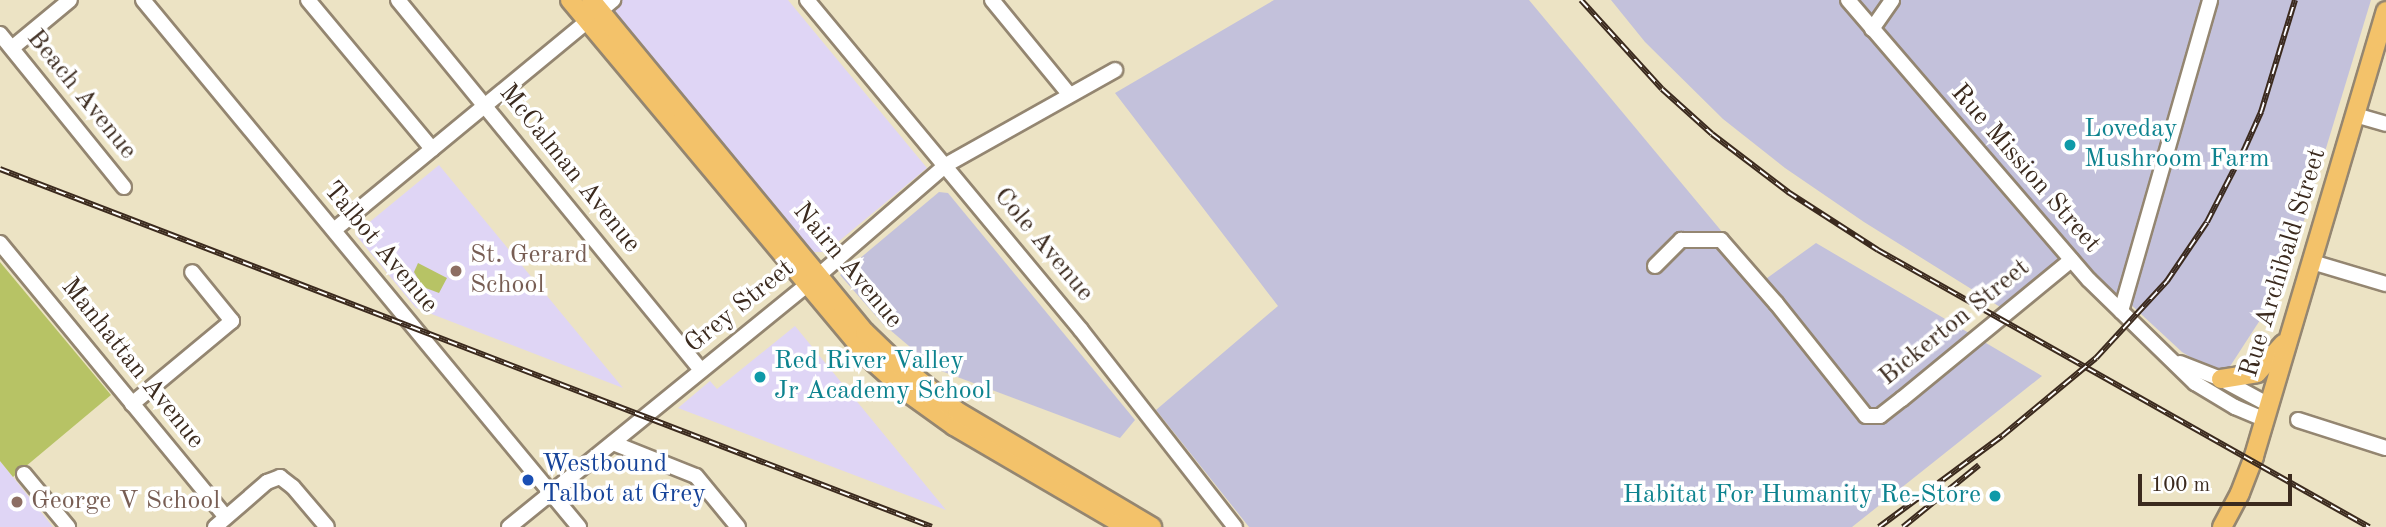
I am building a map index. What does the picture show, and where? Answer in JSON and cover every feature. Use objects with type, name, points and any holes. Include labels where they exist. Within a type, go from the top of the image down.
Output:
[{"type":"main road","name":"Nairn Avenue","points":[[570,0],[598,8],[721,181],[812,280],[878,345],[941,400],[1138,524]]},
{"type":"main road","name":"Rue Archibald Street","points":[[2222,527],[2247,476],[2384,18]]},
{"type":"main road","name":"Nairn Avenue","points":[[672,111],[744,185],[812,280]]},
{"type":"main road","points":[[721,181],[744,185]]},
{"type":"main road","points":[[2221,379],[2242,378],[2261,370],[2290,336]]},
{"type":"street","points":[[12,48],[70,0]]},
{"type":"street","name":"Talbot Avenue","points":[[143,0],[579,527]]},
{"type":"street","points":[[308,0],[432,149]]},
{"type":"street","name":"McCalman Avenue","points":[[398,0],[701,370]]},
{"type":"street","name":"Cole Avenue","points":[[807,0],[1081,330],[1235,527]]},
{"type":"street","points":[[992,0],[1069,94]]},
{"type":"street","name":"Rue Mission Street","points":[[1848,0],[2071,260],[2121,311],[2195,383],[2209,392],[2267,412]]},
{"type":"street","points":[[1872,29],[1892,0]]},
{"type":"street","points":[[2121,311],[2210,0]]},
{"type":"street","points":[[334,230],[485,106],[598,8]]},
{"type":"street","name":"Beach Avenue","points":[[0,34],[124,187]]},
{"type":"street","name":"Grey Street","points":[[509,527],[812,280],[946,165],[1115,70]]},
{"type":"street","points":[[2356,115],[2386,124]]},
{"type":"street","name":"Bickerton Street","points":[[1655,265],[1681,240],[1721,240],[1776,303],[1866,416],[1880,416],[2071,260]]},
{"type":"street","name":"Manhattan Avenue","points":[[0,243],[226,517]]},
{"type":"street","points":[[2312,262],[2386,284]]},
{"type":"street","points":[[132,404],[232,321],[192,272]]},
{"type":"street","name":"Rue Mission Street","points":[[2175,361],[2221,379],[2267,412]]},
{"type":"street","points":[[2298,420],[2386,448]]},
{"type":"street","points":[[613,443],[696,476],[738,527]]},
{"type":"street","points":[[24,474],[68,527]]},
{"type":"street","points":[[215,527],[267,482],[280,477],[293,487],[327,527]]},
{"type":"shaded area","points":[[604,0],[788,0],[927,168],[826,252],[812,252]]},
{"type":"shaded area","points":[[1274,0],[1529,0],[1763,281],[1816,243],[2042,376],[1852,527],[1249,527],[1156,410],[1278,306],[1115,93]]},
{"type":"shaded area","points":[[1611,0],[2210,0],[2121,311],[2071,257],[2005,310],[1864,222],[1785,168],[1723,119],[1645,42]]},
{"type":"shaded area","points":[[2219,0],[2371,0],[2286,280],[2227,371],[2207,367],[2182,352],[2128,302]]},
{"type":"shaded area","name":"St. Gerard School","points":[[439,165],[623,388],[416,308],[355,234]]},
{"type":"shaded area","points":[[939,192],[948,193],[1135,420],[1120,438],[936,369],[883,324],[840,275]]},
{"type":"shaded area","points":[[795,326],[946,510],[678,408],[710,381],[717,389]]},
{"type":"shaded area","name":"George V School","points":[[0,461],[13,477],[53,527],[0,527]]},
{"type":"green space","points":[[0,262],[111,395],[13,477],[0,461]]},
{"type":"green space","points":[[418,263],[447,278],[439,293],[423,287],[414,272]]},
{"type":"railway","points":[[1581,0],[1662,89],[1712,134],[1788,192],[1878,250],[2369,527]]},
{"type":"railway","points":[[1879,527],[2002,436],[2096,358],[2167,281],[2207,222],[2244,150],[2261,112],[2295,0]]},
{"type":"railway","points":[[0,169],[932,527]]},
{"type":"railway","points":[[1903,527],[1979,465]]},
{"type":"place","name":"Loveday Mushroom Farm","points":[[2070,145]]},
{"type":"place","name":"St. Gerard School","points":[[456,271]]},
{"type":"place","name":"Red River Valley Jr Academy School","points":[[760,377]]},
{"type":"place","name":"Westbound Talbot at Grey","points":[[528,480]]},
{"type":"place","name":"Habitat For Humanity Re-Store","points":[[1995,496]]},
{"type":"place","name":"George V School","points":[[17,502]]}]
